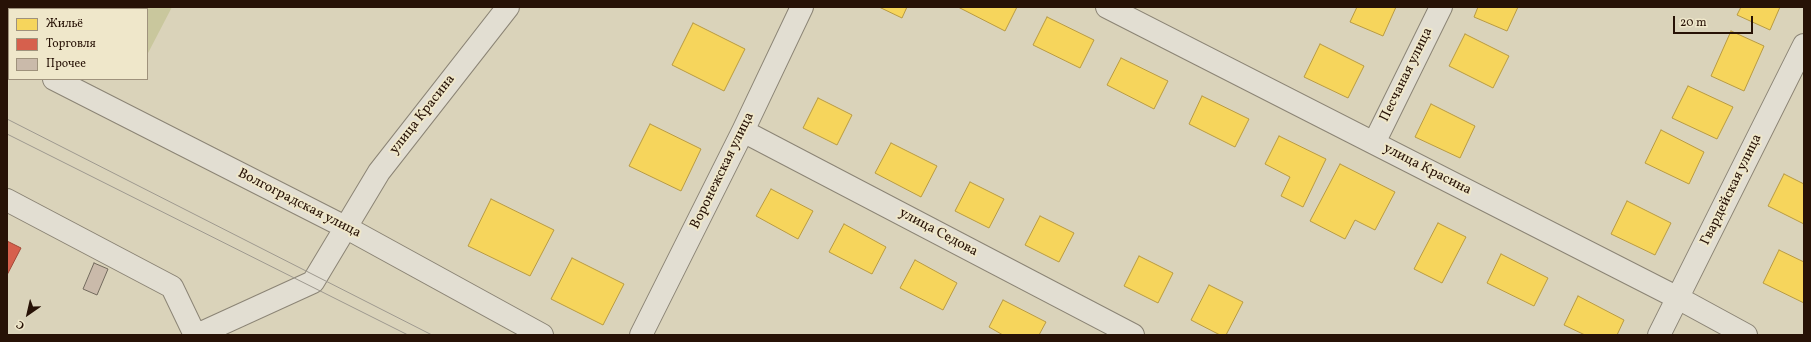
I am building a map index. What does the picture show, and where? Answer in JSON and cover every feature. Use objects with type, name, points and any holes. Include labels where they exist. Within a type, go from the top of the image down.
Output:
[{"type":"street","name":"улица Красина","points":[[196,335],[314,282],[379,172],[508,7]]},
{"type":"street","name":"Воронежская улица","points":[[641,335],[743,132],[802,7]]},
{"type":"street","name":"улица Красина","points":[[1108,7],[1678,298],[1746,335]]},
{"type":"street","name":"Песчаная улица","points":[[1374,143],[1441,7]]},
{"type":"street","name":"Гвардейская улица","points":[[1659,335],[1804,46]]},
{"type":"street","name":"Волгоградская улица","points":[[56,80],[347,228],[542,335]]},
{"type":"street","name":"улица Седова","points":[[743,132],[1133,335]]},
{"type":"street","points":[[7,200],[172,286],[196,335]]},
{"type":"shaded area","points":[[46,7],[172,7],[148,53],[148,8]]},
{"type":"building: Жильё","points":[[879,7],[907,7],[902,18]]},
{"type":"building: Жильё","points":[[958,7],[1017,7],[1005,31]]},
{"type":"building: Жильё","points":[[1357,7],[1396,7],[1383,36],[1350,22]]},
{"type":"building: Жильё","points":[[1478,7],[1518,7],[1507,31],[1474,17]]},
{"type":"building: Жильё","points":[[1741,7],[1780,7],[1770,30],[1737,15]]},
{"type":"building: Жильё","points":[[1047,17],[1094,40],[1080,68],[1033,45]]},
{"type":"building: Жильё","points":[[693,23],[745,49],[724,91],[672,65]]},
{"type":"building: Жильё","points":[[1731,31],[1764,46],[1744,91],[1711,76]]},
{"type":"building: Жильё","points":[[1465,34],[1509,56],[1493,88],[1449,66]]},
{"type":"building: Жильё","points":[[1320,44],[1364,66],[1348,98],[1304,77]]},
{"type":"building: Жильё","points":[[1121,58],[1168,81],[1154,109],[1107,85]]},
{"type":"building: Жильё","points":[[1688,86],[1733,107],[1717,139],[1672,118]]},
{"type":"building: Жильё","points":[[1202,96],[1249,119],[1235,147],[1189,124]]},
{"type":"building: Жильё","points":[[818,98],[852,115],[837,145],[803,128]]},
{"type":"building: Жильё","points":[[1431,104],[1475,126],[1460,158],[1415,137]]},
{"type":"building: Жильё","points":[[650,124],[701,149],[681,191],[629,166]]},
{"type":"building: Жильё","points":[[1661,130],[1704,152],[1689,184],[1645,163]]},
{"type":"building: Жильё","points":[[1279,136],[1326,159],[1303,207],[1281,196],[1290,177],[1265,164]]},
{"type":"building: Жильё","points":[[891,143],[937,166],[921,197],[875,173]]},
{"type":"building: Жильё","points":[[1340,164],[1395,192],[1375,230],[1355,220],[1345,239],[1310,221]]},
{"type":"building: Жильё","points":[[1784,174],[1804,184],[1804,224],[1768,206]]},
{"type":"building: Жильё","points":[[970,182],[1004,199],[989,228],[955,211]]},
{"type":"building: Жильё","points":[[771,189],[813,211],[798,239],[756,216]]},
{"type":"building: Жильё","points":[[491,199],[554,230],[530,276],[468,246]]},
{"type":"building: Жильё","points":[[1627,201],[1671,223],[1655,255],[1611,234]]},
{"type":"building: Жильё","points":[[1040,216],[1074,233],[1059,262],[1025,245]]},
{"type":"building: Жильё","points":[[1438,223],[1466,237],[1442,283],[1414,269]]},
{"type":"building: Жильё","points":[[844,224],[886,247],[872,274],[829,252]]},
{"type":"building: Жильё","points":[[1779,250],[1804,262],[1804,303],[1763,283]]},
{"type":"building: Жильё","points":[[1501,254],[1548,278],[1534,306],[1487,283]]},
{"type":"building: Жильё","points":[[1139,256],[1173,273],[1158,303],[1124,286]]},
{"type":"building: Жильё","points":[[572,258],[624,284],[603,325],[551,299]]},
{"type":"building: Жильё","points":[[915,260],[957,283],[943,310],[900,288]]},
{"type":"building: Жильё","points":[[1209,285],[1243,302],[1226,335],[1220,335],[1191,320]]},
{"type":"building: Жильё","points":[[1578,296],[1624,320],[1617,335],[1585,335],[1564,325]]},
{"type":"building: Жильё","points":[[1003,300],[1046,322],[1039,335],[1003,335],[989,327]]},
{"type":"building: Торговля","points":[[7,241],[21,248],[7,275]]},
{"type":"building: Прочее","points":[[94,263],[108,269],[97,295],[83,289]]},
{"type":"tram line","points":[[7,119],[432,335]]},
{"type":"tram line","points":[[7,134],[408,335]]}]
